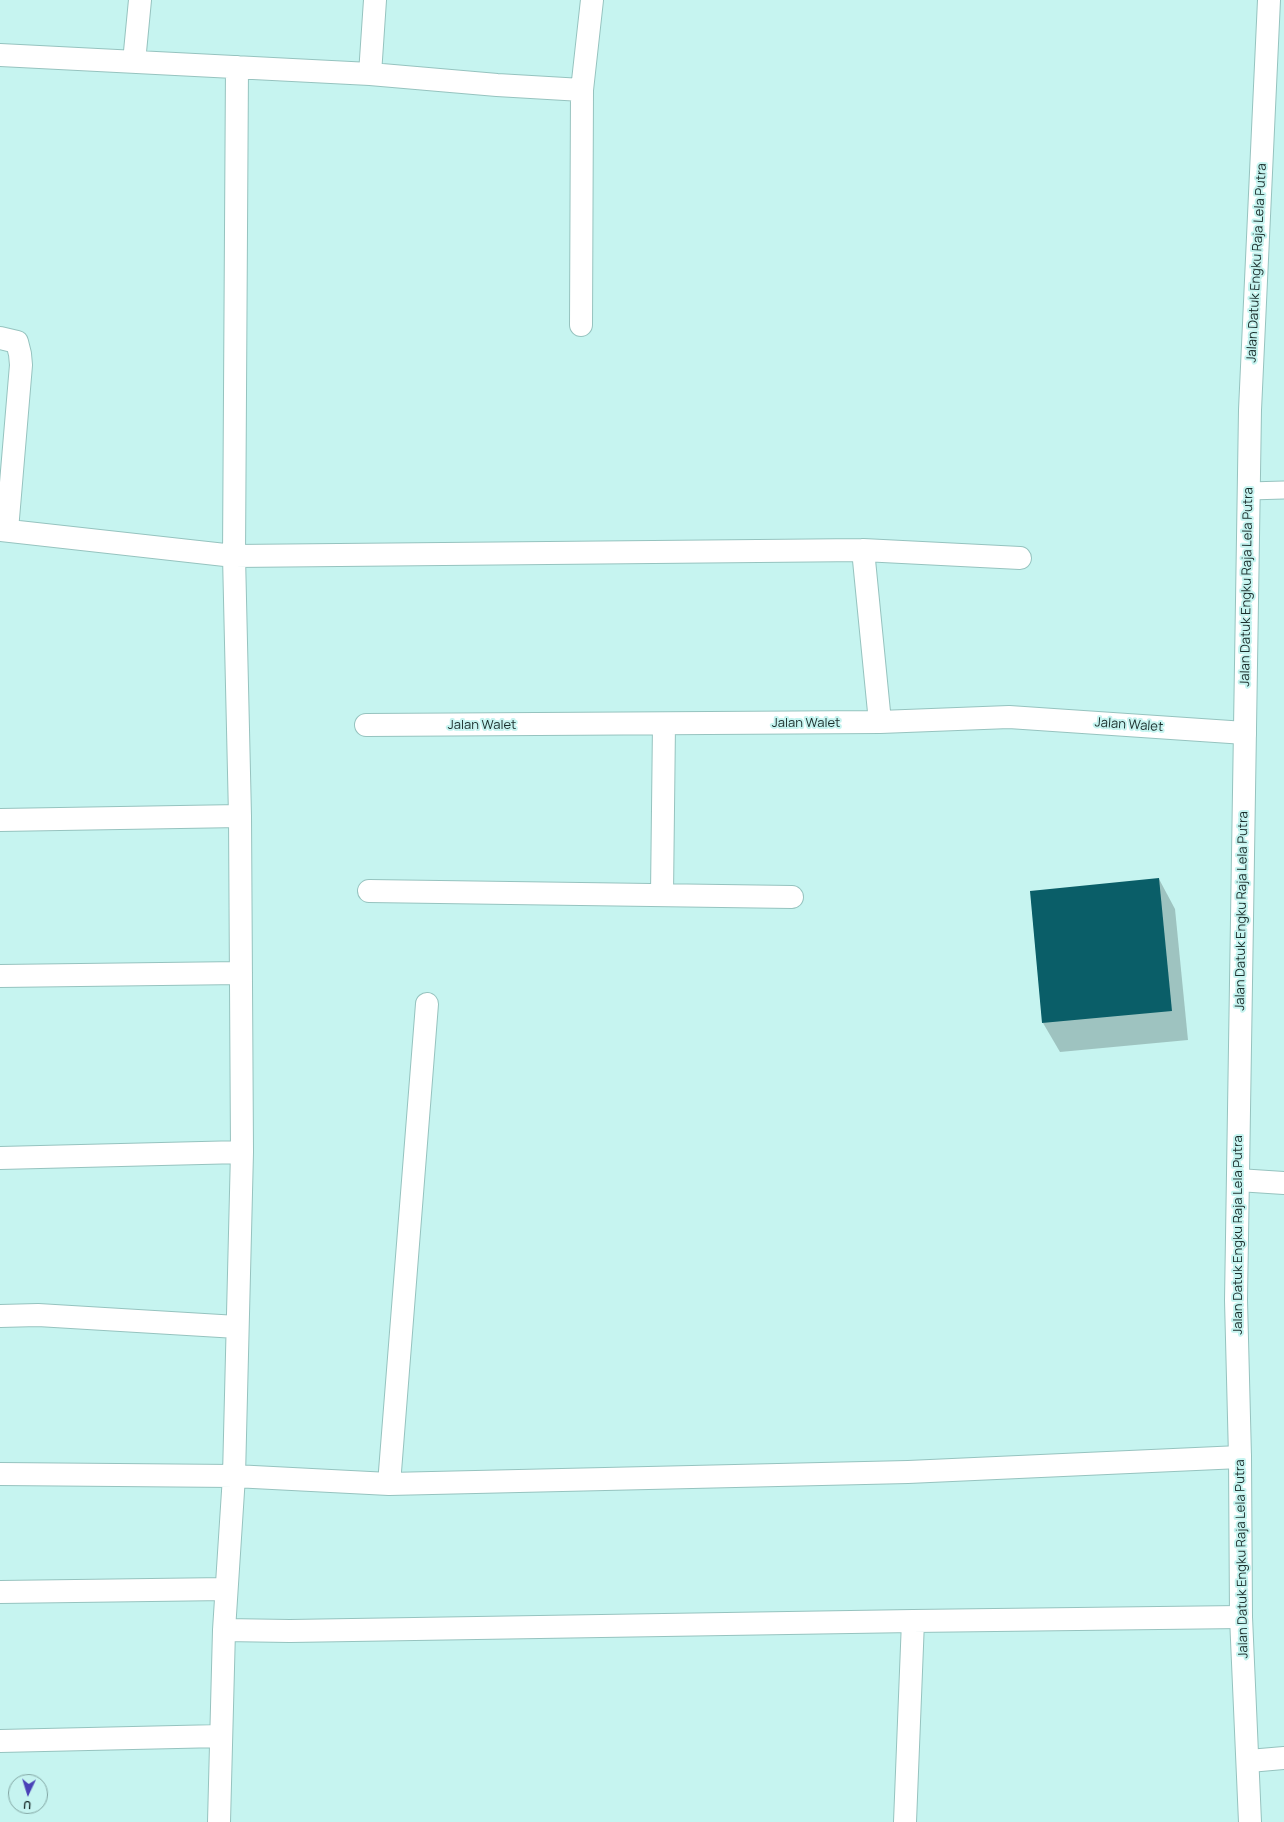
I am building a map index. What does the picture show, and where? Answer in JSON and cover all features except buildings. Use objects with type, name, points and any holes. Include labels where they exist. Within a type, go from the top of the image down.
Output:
[{"type":"street","points":[[134,62],[140,0]]},
{"type":"street","points":[[370,74],[375,0]]},
{"type":"street","points":[[581,326],[582,90],[592,0]]},
{"type":"street","name":"Jalan Datuk Engku Raja Lela Putra","points":[[1250,1822],[1249,1761],[1241,1617],[1240,1457],[1236,1300],[1250,410],[1269,0]]},
{"type":"street","points":[[0,55],[370,74],[489,85],[582,90]]},
{"type":"street","points":[[219,1822],[224,1630],[234,1476],[242,1152],[240,816],[234,556],[236,67]]},
{"type":"street","points":[[0,338],[17,342],[21,365],[3,530],[234,556],[863,550],[1020,558]]},
{"type":"street","points":[[863,550],[880,722]]},
{"type":"street","name":"Jalan Walet","points":[[366,725],[880,722],[1009,717],[1245,733]]},
{"type":"street","points":[[662,894],[664,724]]},
{"type":"street","points":[[0,820],[240,816]]},
{"type":"street","points":[[369,890],[792,897]]},
{"type":"street","points":[[0,976],[241,973]]},
{"type":"street","points":[[389,1484],[427,1004]]},
{"type":"street","points":[[0,1158],[242,1152]]},
{"type":"street","points":[[1238,1180],[1284,1183]]},
{"type":"street","points":[[0,1316],[38,1315],[237,1327]]},
{"type":"street","points":[[0,1474],[234,1476],[389,1484],[908,1472],[1240,1457]]},
{"type":"street","points":[[0,1592],[226,1589]]},
{"type":"street","points":[[224,1630],[298,1631],[1241,1617]]},
{"type":"street","points":[[905,1822],[913,1621]]},
{"type":"street","points":[[0,1741],[221,1736]]},
{"type":"street","points":[[1249,1761],[1284,1758]]},
{"type":"lane","points":[[1248,491],[1284,490]]}]
